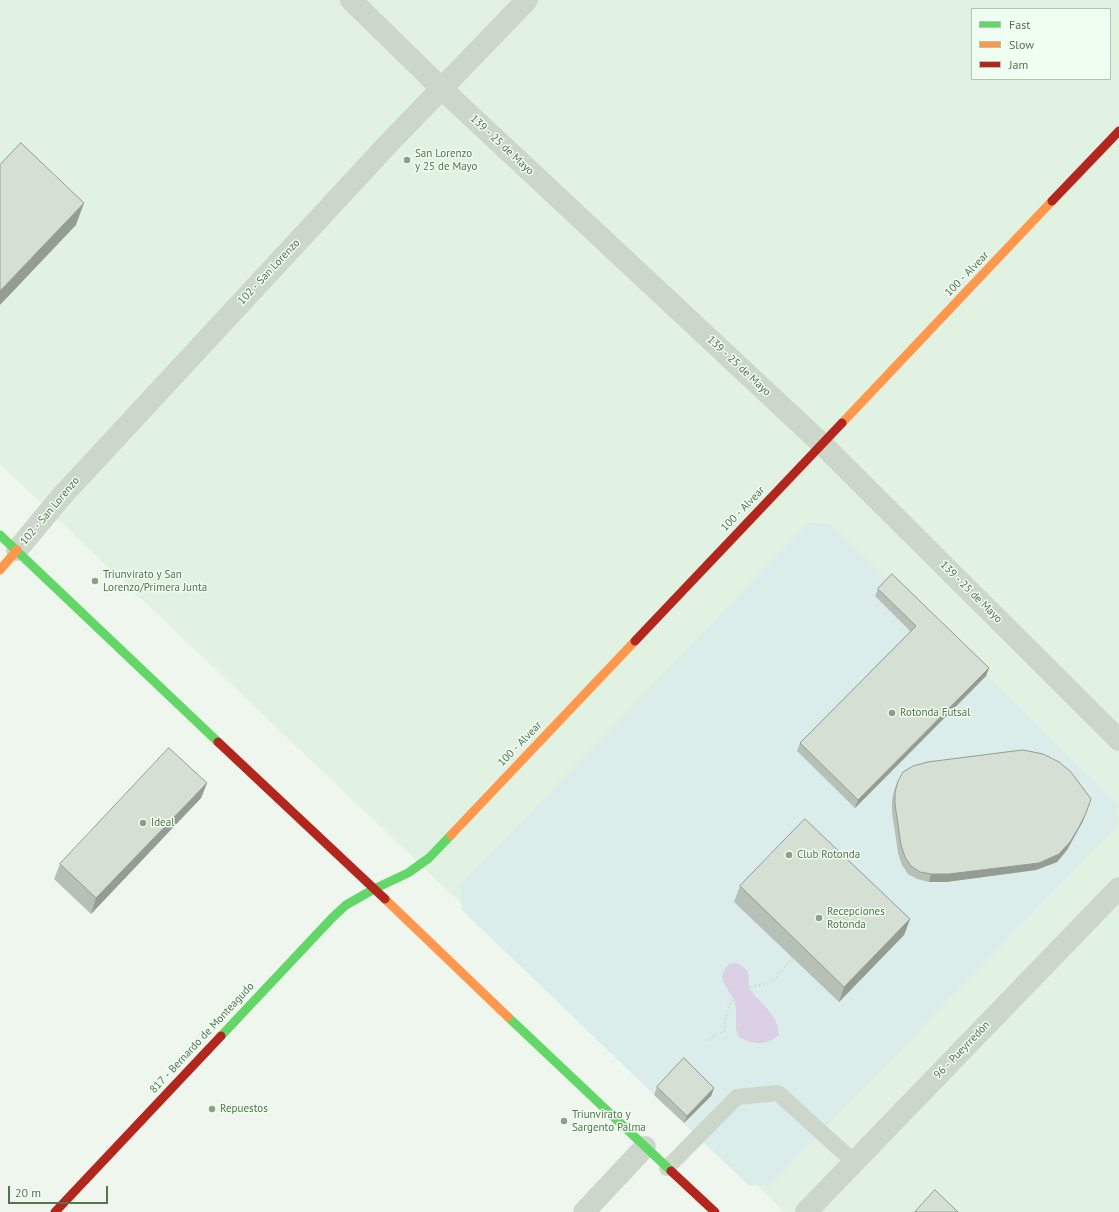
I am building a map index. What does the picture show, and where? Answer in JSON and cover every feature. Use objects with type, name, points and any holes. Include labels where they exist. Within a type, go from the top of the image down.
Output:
[{"type":"street","name":"139 - 25 de Mayo","points":[[351,0],[442,89],[822,444],[1119,740]]},
{"type":"street","name":"102 - San Lorenzo","points":[[17,550],[66,491],[389,143],[527,0]]},
{"type":"street","name":"100 - Alvear","points":[[374,889],[408,873],[429,858],[1119,131]]},
{"type":"street","points":[[0,535],[715,1212]]},
{"type":"street","points":[[0,570],[17,550]]},
{"type":"street","name":"96 - Pueyrredón","points":[[806,1212],[1119,888]]},
{"type":"street","name":"817 - Bernardo de Monteagudo","points":[[55,1212],[332,918],[346,905],[374,889]]},
{"type":"street","points":[[584,1212],[645,1147]]},
{"type":"lane","points":[[667,1168],[737,1097],[778,1093],[854,1162]]},
{"type":"path","points":[[706,1040],[724,1030],[730,1001],[750,987],[770,982],[793,958]]},
{"type":"shaded area","points":[[0,0],[1119,0],[1119,1212],[785,1212],[0,464]]},
{"type":"shaded area","name":"Club Rotonda","points":[[808,523],[830,524],[1117,803],[1118,824],[769,1186],[748,1185],[462,910],[460,886]]},
{"type":"shaded area","points":[[737,963],[748,973],[752,992],[768,1009],[776,1021],[779,1035],[774,1039],[764,1043],[754,1043],[739,1037],[736,1029],[735,1001],[723,982],[722,976],[724,970],[729,964]]},
{"type":"building","points":[[21,143],[84,203],[0,291],[0,165]]},
{"type":"building","name":"Rotonda Futsal","points":[[892,574],[989,668],[858,800],[800,743],[916,626],[878,589]]},
{"type":"building","points":[[169,748],[207,783],[96,898],[60,864]]},
{"type":"building","points":[[1023,750],[1043,754],[1059,762],[1071,772],[1091,799],[1079,827],[1070,842],[1059,854],[1039,863],[949,874],[931,874],[920,872],[911,866],[905,857],[901,845],[895,804],[895,792],[898,781],[903,772],[913,766],[928,762]]},
{"type":"building","name":"Recepciones Rotonda","points":[[805,819],[910,919],[844,987],[740,886]]},
{"type":"building","points":[[684,1058],[714,1088],[687,1116],[657,1087]]},
{"type":"building","points":[[935,1190],[958,1212],[915,1212]]},
{"type":"traffic: fast","points":[[0,535],[218,742]]},
{"type":"traffic: fast","points":[[221,1036],[346,905],[374,889],[408,873],[429,858],[451,835]]},
{"type":"traffic: fast","points":[[508,1017],[671,1171]]},
{"type":"traffic: slow","points":[[842,423],[1052,201]]},
{"type":"traffic: slow","points":[[0,570],[17,550]]},
{"type":"traffic: slow","points":[[451,835],[635,641]]},
{"type":"traffic: slow","points":[[385,899],[508,1017]]},
{"type":"traffic: jam","points":[[1052,201],[1119,131]]},
{"type":"traffic: jam","points":[[635,641],[842,423]]},
{"type":"traffic: jam","points":[[218,742],[385,899]]},
{"type":"traffic: jam","points":[[55,1212],[221,1036]]},
{"type":"traffic: jam","points":[[671,1171],[715,1212]]},
{"type":"place","name":"San Lorenzo y 25 de Mayo","points":[[407,160]]},
{"type":"place","name":"Triunvirato y San Lorenzo/Primera Junta","points":[[95,581]]},
{"type":"place","name":"Rotonda Futsal","points":[[892,713]]},
{"type":"place","name":"Ideal","points":[[143,823]]},
{"type":"place","name":"Club Rotonda","points":[[789,855]]},
{"type":"place","name":"Recepciones Rotonda","points":[[819,918]]},
{"type":"place","name":"Repuestos","points":[[212,1109]]},
{"type":"place","name":"Triunvirato y Sargento Palma","points":[[564,1121]]}]
